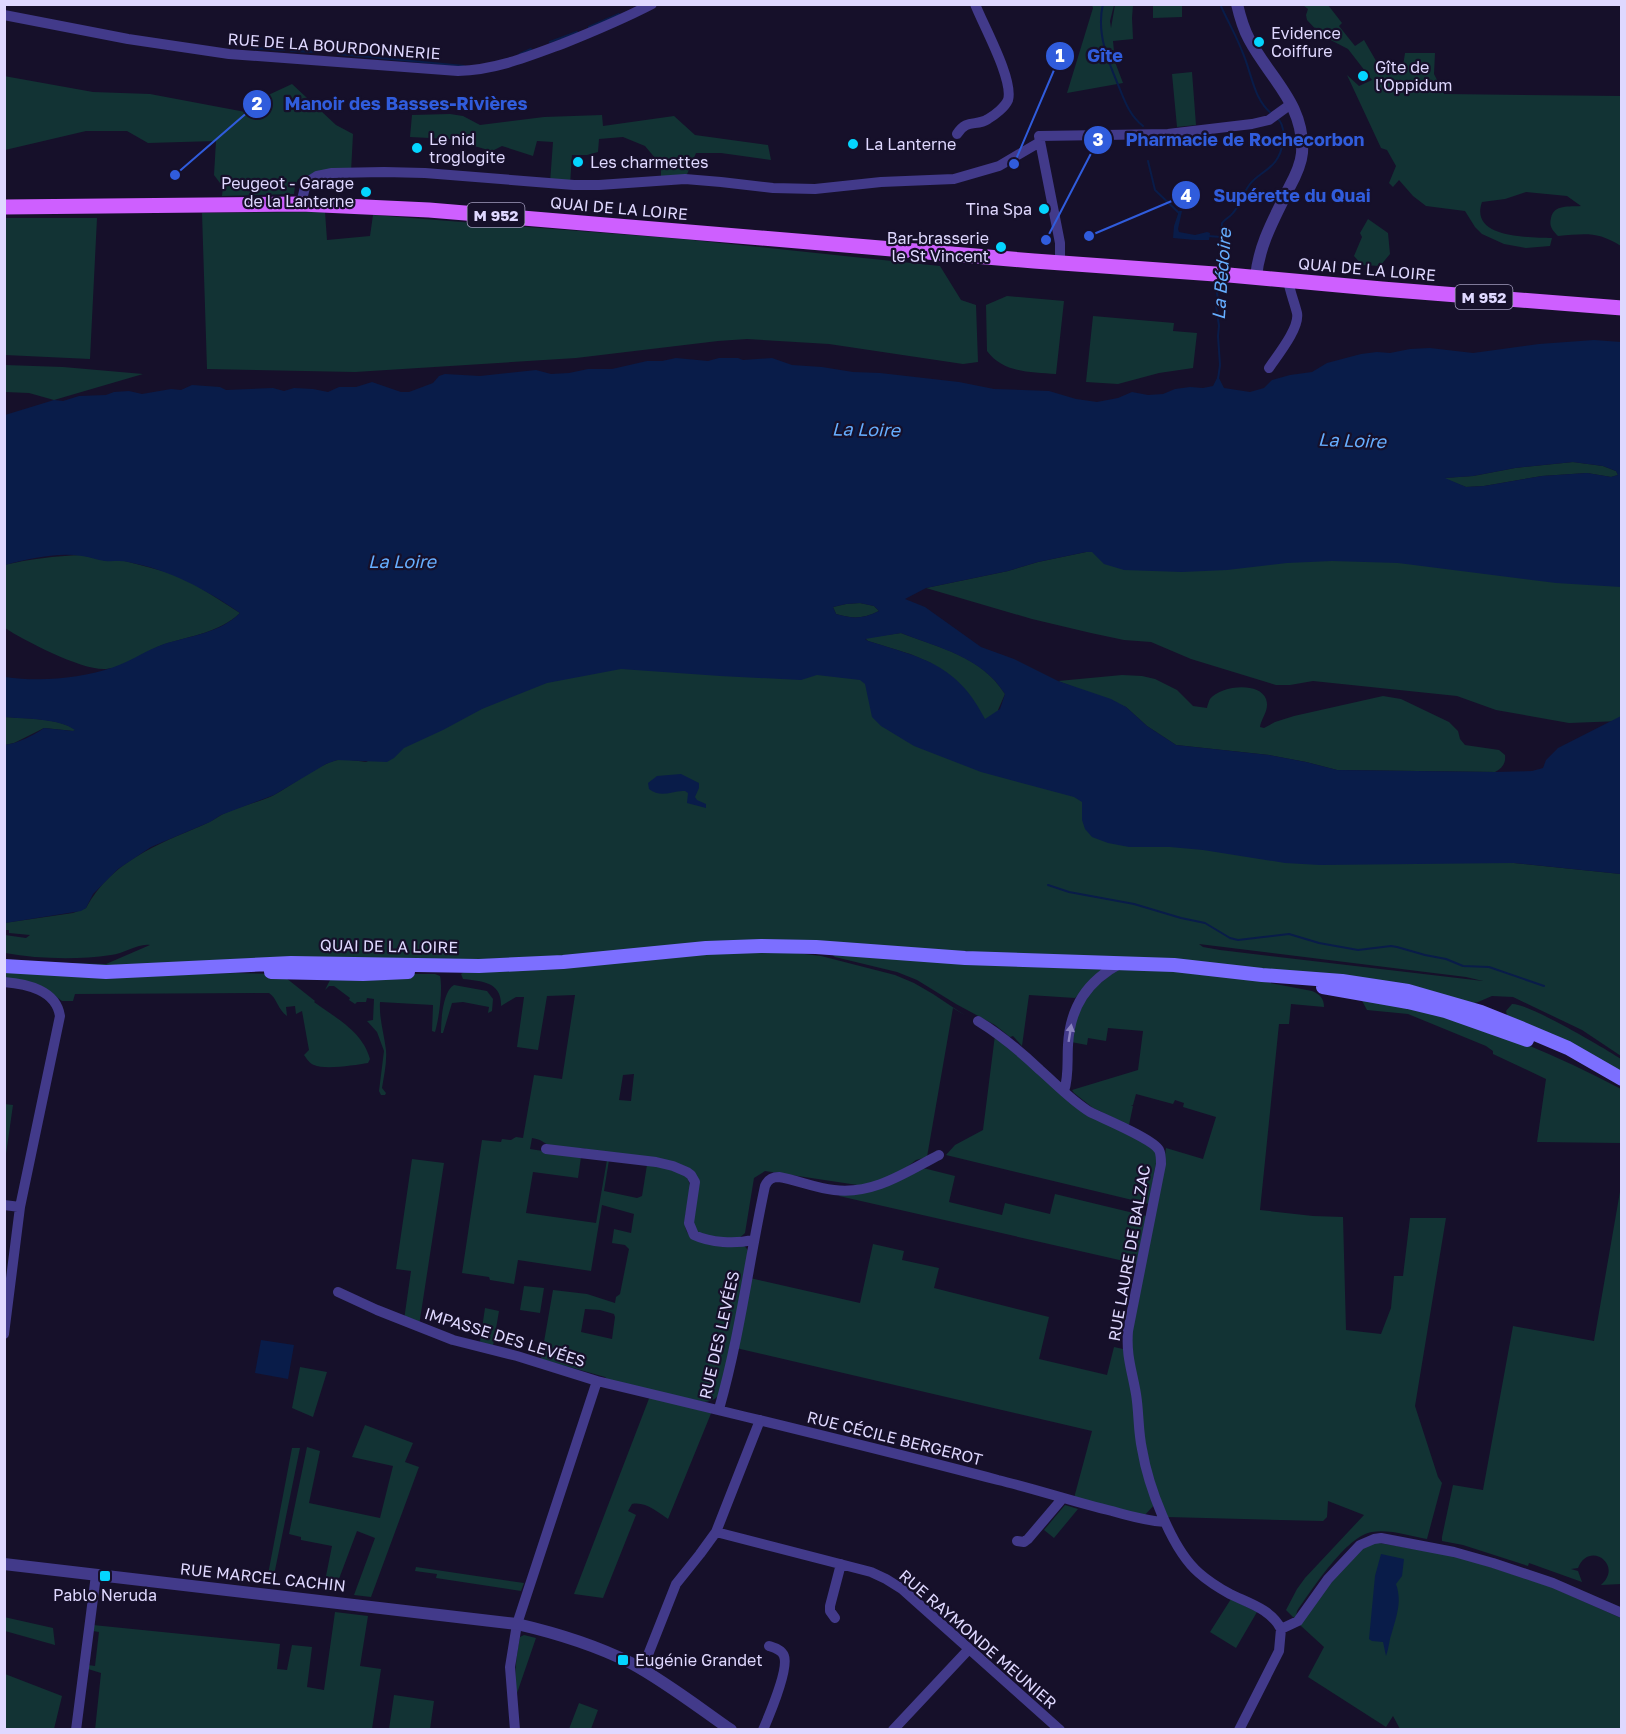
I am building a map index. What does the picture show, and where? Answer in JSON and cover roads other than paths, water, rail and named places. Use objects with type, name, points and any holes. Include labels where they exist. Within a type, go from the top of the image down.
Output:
[{"type":"main road","name":"QUAI DE LA LOIRE","points":[[4,207],[301,204],[439,210],[1055,263]]},
{"type":"main road","name":"M 952","points":[[1055,263],[1288,280]]},
{"type":"main road","name":"QUAI DE LA LOIRE","points":[[1288,280],[1622,308]]},
{"type":"main road","name":"QUAI DE LA LOIRE","points":[[4,966],[106,972],[291,963],[478,966],[562,962],[706,948],[761,946],[816,947],[965,958],[1174,965],[1262,975]]},
{"type":"main road","points":[[1262,975],[1342,981],[1408,991],[1448,1001],[1569,1048],[1622,1079]]},
{"type":"main road","points":[[1262,975],[1445,1011],[1565,1056],[1622,1086]]},
{"type":"street","name":"RUE DE LA BOURDONNERIE","points":[[4,15],[128,39],[229,54],[458,71],[488,69],[516,61],[600,29],[652,4]]},
{"type":"street","points":[[957,134],[965,124],[987,120],[1005,105],[1009,95],[1003,69],[975,4]]},
{"type":"street","points":[[1237,4],[1250,41],[1292,104],[1302,136],[1302,155],[1298,169],[1264,240],[1258,259],[1256,277]]},
{"type":"street","points":[[301,204],[306,183],[317,176],[351,172],[425,173],[574,185],[685,179],[797,189],[835,188],[887,181],[954,179],[999,166],[1040,139],[1168,134],[1252,124],[1269,120],[1292,104]]},
{"type":"street","points":[[1040,139],[1060,243],[1055,263]]},
{"type":"street","points":[[1269,368],[1297,325],[1297,313],[1288,280]]},
{"type":"street","points":[[1064,1091],[1070,1031],[1076,1006],[1084,992],[1106,972],[1122,962]]},
{"type":"street","points":[[4,982],[45,992],[57,1004],[60,1016],[20,1207],[4,1334]]},
{"type":"street","name":"RUE LAURE DE BALZAC","points":[[978,1021],[1012,1045],[1091,1112],[1149,1141],[1159,1149],[1161,1164],[1126,1345],[1145,1465],[1165,1522],[1183,1554],[1198,1572],[1218,1587],[1270,1614],[1281,1629]]},
{"type":"street","points":[[546,1149],[656,1162],[681,1168],[692,1175],[695,1182],[689,1223],[694,1235],[729,1242],[753,1240]]},
{"type":"street","name":"RUE DES LEVÉES","points":[[597,1381],[719,1409],[732,1354],[753,1240],[765,1186],[769,1180],[785,1178],[834,1190],[861,1190],[888,1182],[939,1155]]},
{"type":"street","points":[[4,1205],[20,1207]]},
{"type":"street","name":"IMPASSE DES LEVÉES","points":[[338,1292],[453,1340],[517,1356],[597,1381]]},
{"type":"street","points":[[515,1730],[510,1667],[517,1624],[597,1381]]},
{"type":"street","name":"RUE CÉCILE BERGEROT","points":[[719,1409],[1001,1480],[1062,1499],[1147,1520],[1165,1522]]},
{"type":"street","points":[[642,1670],[676,1584],[716,1532],[760,1420]]},
{"type":"street","points":[[1017,1540],[1024,1542],[1029,1539],[1062,1499]]},
{"type":"street","name":"RUE RAYMONDE MEUNIER","points":[[716,1532],[871,1572],[894,1583],[1059,1730]]},
{"type":"street","points":[[1239,1730],[1279,1651],[1281,1629],[1298,1621],[1328,1579],[1360,1545],[1374,1539],[1381,1538],[1455,1552],[1492,1563],[1553,1583],[1622,1613]]},
{"type":"street","name":"RUE MARCEL CACHIN","points":[[4,1564],[517,1624],[584,1643],[623,1660],[693,1702],[731,1730]]},
{"type":"street","points":[[835,1618],[830,1611],[830,1606],[841,1564]]},
{"type":"street","points":[[76,1730],[96,1575]]},
{"type":"street","points":[[763,1730],[776,1697],[785,1662],[784,1655],[778,1649],[769,1646]]},
{"type":"street","points":[[893,1730],[969,1649]]},
{"type":"water","points":[[1179,211],[1182,211],[1179,232],[1195,235],[1207,232],[1210,233],[1209,240],[1173,238]]},
{"type":"water","name":"La Loire","points":[[1594,340],[1621,342],[1621,587],[1556,583],[1398,563],[1332,561],[1182,572],[1124,570],[1104,564],[1092,552],[1086,552],[926,588],[905,599],[925,607],[981,647],[1014,659],[1058,681],[1111,699],[1126,707],[1147,726],[1176,745],[1269,755],[1337,770],[1532,771],[1543,768],[1546,760],[1558,748],[1621,716],[1621,874],[1514,863],[1320,865],[1285,863],[1203,850],[1129,847],[1108,843],[1092,837],[1085,829],[1082,820],[1082,802],[1074,797],[981,772],[914,746],[881,726],[872,717],[865,684],[860,680],[817,675],[801,680],[621,669],[547,683],[482,709],[404,748],[387,762],[337,760],[326,764],[274,795],[221,815],[151,847],[118,869],[93,894],[86,908],[81,911],[5,923],[5,745],[25,739],[44,728],[75,730],[51,721],[5,717],[5,677],[60,678],[101,671],[120,665],[164,644],[214,629],[240,613],[214,596],[173,575],[128,562],[63,555],[33,558],[5,565],[5,415],[54,400],[63,401],[79,396],[106,395],[114,392],[129,391],[142,394],[171,389],[181,390],[192,385],[220,387],[226,390],[273,388],[284,391],[294,388],[328,392],[339,387],[356,387],[372,382],[401,392],[409,392],[433,383],[439,376],[445,374],[480,376],[536,370],[551,374],[569,373],[588,369],[612,369],[647,361],[676,358],[708,361],[719,358],[743,360],[772,358],[792,365],[959,382],[994,389],[1049,391],[1097,402],[1118,398],[1132,392],[1148,395],[1163,394],[1175,389],[1213,386],[1218,376],[1224,388],[1250,392],[1264,388],[1272,380],[1312,372],[1327,363],[1361,354],[1430,348],[1473,353],[1539,344]],"holes":[[[1573,462],[1603,466],[1616,471],[1618,475],[1611,477],[1587,473],[1542,476],[1466,487],[1445,478]],[[860,603],[874,606],[879,611],[858,617],[836,614],[833,607]],[[901,633],[959,655],[984,671],[1005,694],[1000,709],[985,719],[963,686],[937,666],[865,639]]]},
{"type":"water","points":[[681,774],[699,783],[695,797],[706,804],[706,808],[687,803],[688,793],[685,791],[663,794],[649,789],[648,783],[657,776]]},
{"type":"water","points":[[261,1340],[294,1345],[288,1379],[255,1373]]},
{"type":"water","points":[[1381,1554],[1404,1559],[1402,1576],[1396,1584],[1399,1596],[1398,1608],[1386,1656],[1383,1642],[1369,1639],[1375,1576]]},
{"type":"waterway","points":[[1103,4],[1101,26],[1107,57],[1128,108],[1143,126]]},
{"type":"waterway","name":"La Bédoire","points":[[1220,4],[1240,45],[1257,93],[1272,114]]},
{"type":"waterway","points":[[589,27],[619,14]]},
{"type":"waterway","points":[[550,42],[577,32]]},
{"type":"waterway","points":[[253,48],[284,50]]},
{"type":"waterway","points":[[520,54],[531,49]]},
{"type":"waterway","points":[[291,51],[318,52]]},
{"type":"waterway","points":[[338,54],[464,66]]},
{"type":"waterway","name":"La Bédoire","points":[[1223,269],[1220,259],[1222,223],[1235,210],[1250,184],[1278,158],[1283,133],[1277,118]]},
{"type":"waterway","points":[[1148,161],[1155,190],[1179,213]]},
{"type":"waterway","points":[[1208,236],[1221,237]]},
{"type":"waterway","name":"La Bédoire","points":[[1218,379],[1219,326],[1216,305],[1217,293],[1223,285],[1223,280]]},
{"type":"waterway","points":[[1048,885],[1069,892],[1134,904],[1205,923],[1230,938],[1238,940],[1289,934],[1319,943],[1358,950],[1391,946],[1446,959],[1463,966],[1489,967],[1544,986]]},
{"type":"waterway","points":[[233,1577],[270,1581]]},
{"type":"place","name":"Evidence Coiffure","points":[[1259,42]]},
{"type":"place","name":"Gîte de l'Oppidum","points":[[1363,76]]},
{"type":"place","name":"La Lanterne","points":[[853,144]]},
{"type":"place","name":"Le nid troglogite","points":[[417,148]]},
{"type":"place","name":"Les charmettes","points":[[578,162]]},
{"type":"place","name":"Gîte","points":[[1014,164]]},
{"type":"place","name":"Manoir des Basses-Rivières","points":[[175,175]]},
{"type":"place","name":"Peugeot - Garage de la Lanterne","points":[[366,192]]},
{"type":"place","name":"Tina Spa","points":[[1044,209]]},
{"type":"place","name":"Supérette du Quai","points":[[1089,236]]},
{"type":"place","name":"Pharmacie de Rochecorbon","points":[[1046,240]]},
{"type":"place","name":"Bar-brasserie le St Vincent","points":[[1001,247]]},
{"type":"place","name":"Pablo Neruda","points":[[105,1576]]},
{"type":"place","name":"Eugénie Grandet","points":[[623,1660]]}]
